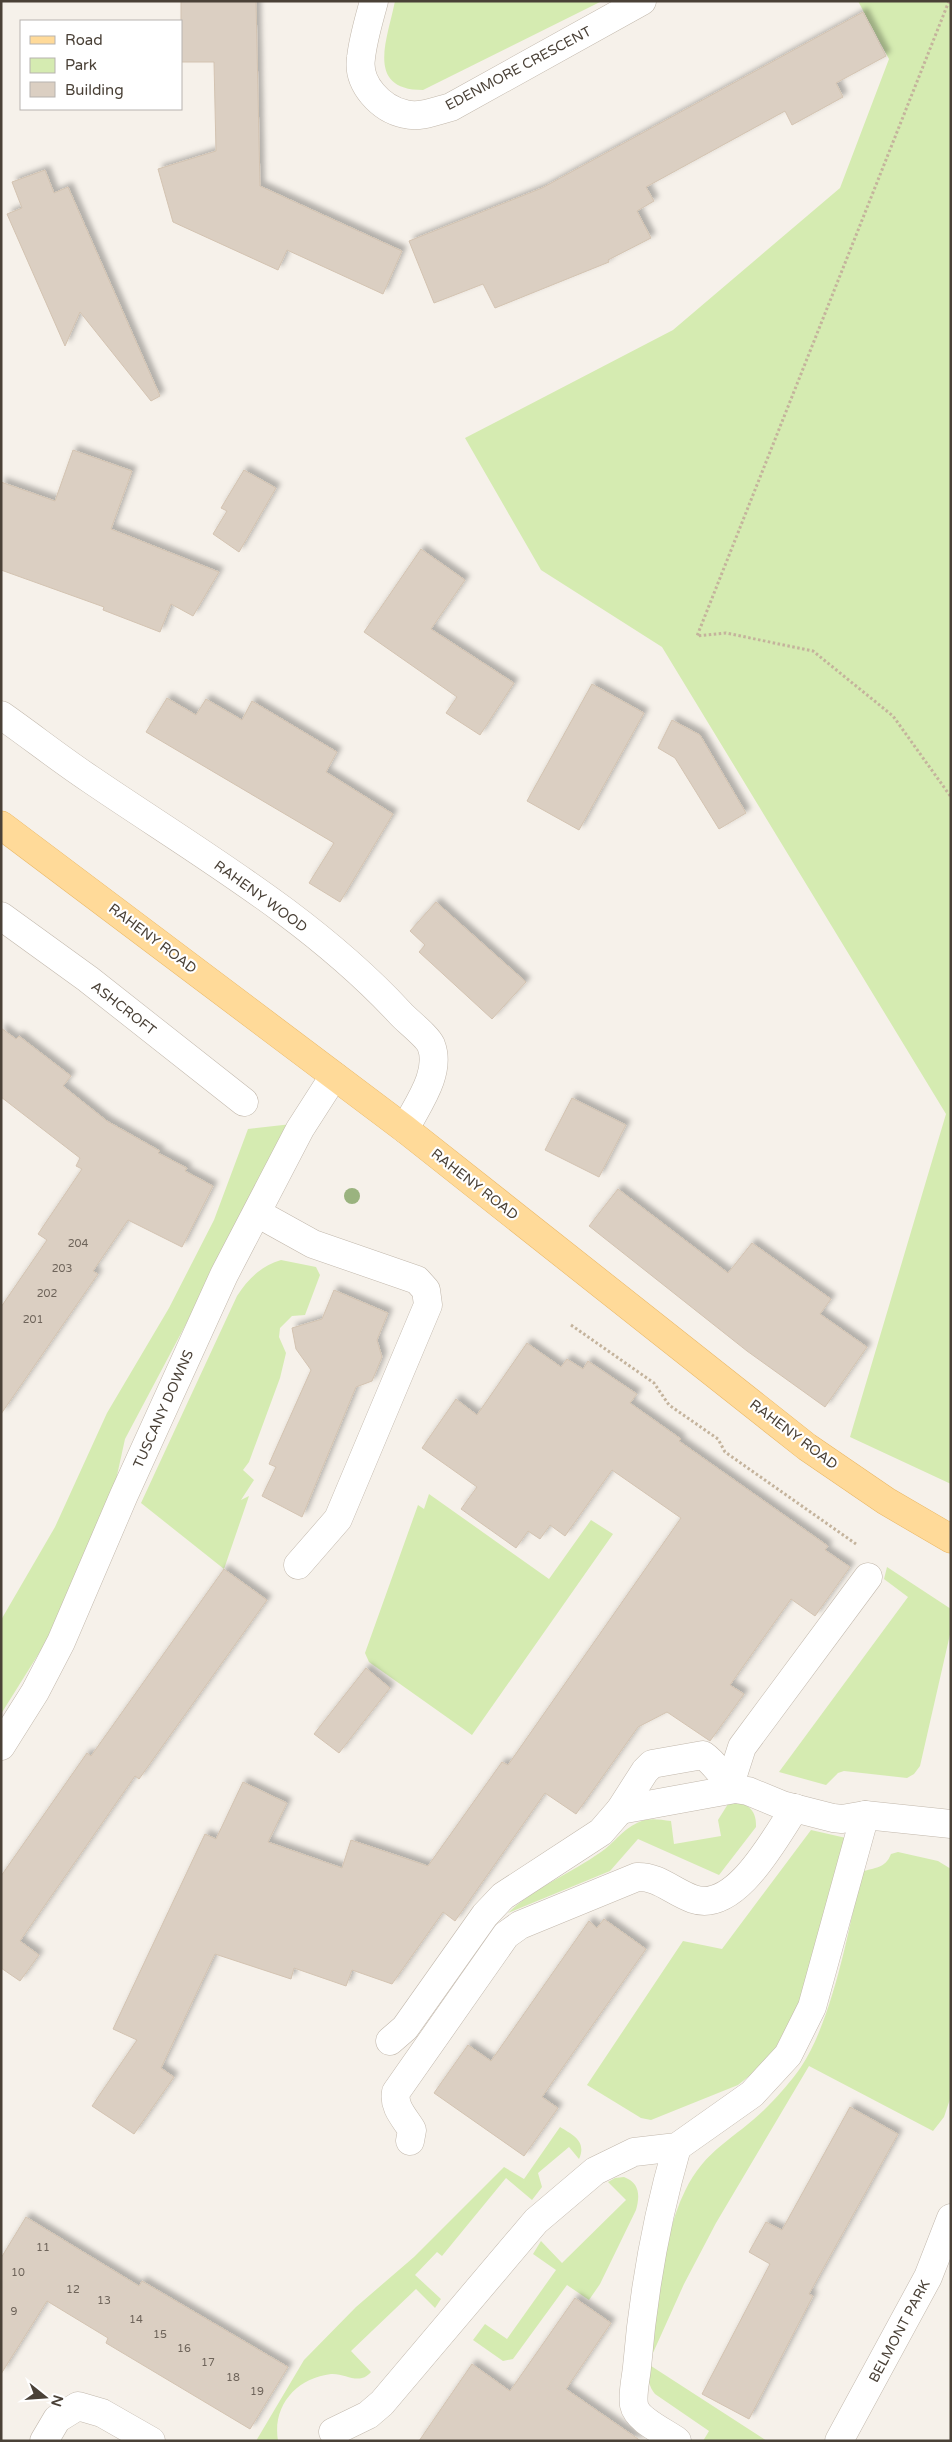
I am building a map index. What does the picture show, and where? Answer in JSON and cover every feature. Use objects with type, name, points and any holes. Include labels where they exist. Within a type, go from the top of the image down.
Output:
[{"type":"main road","name":"RAHENY ROAD","points":[[1,825],[405,1129],[807,1447],[886,1500],[951,1539]]},
{"type":"street","name":"EDENMORE CRESCENT","points":[[374,1],[360,60],[366,86],[386,107],[406,115],[413,115],[427,114],[451,107],[642,1]]},
{"type":"street","name":"RAHENY WOOD","points":[[1,715],[89,779],[218,864],[285,912],[374,986],[431,1044],[435,1065],[428,1084],[405,1129]]},
{"type":"street","name":"ASHCROFT","points":[[1,916],[88,979],[244,1102]]},
{"type":"street","name":"TUSCANY DOWNS","points":[[1,1746],[35,1692],[61,1642],[124,1495],[220,1284],[300,1129],[334,1076]]},
{"type":"street","points":[[257,1213],[313,1244],[417,1280],[426,1290],[428,1305],[338,1519],[298,1565]]},
{"type":"street","points":[[735,1789],[733,1775],[742,1747],[868,1577]]},
{"type":"street","points":[[390,2041],[404,2028],[485,1915],[497,1902],[522,1883],[601,1832],[620,1810],[645,1771],[652,1764],[702,1756],[712,1761],[724,1779],[735,1789]]},
{"type":"street","points":[[620,1810],[735,1789],[748,1791],[795,1808],[842,1819],[865,1816],[951,1824]]},
{"type":"street","points":[[410,2142],[412,2130],[401,2114],[395,2098],[396,2092],[506,1935],[520,1925],[637,1877],[647,1877],[655,1880],[694,1900],[713,1900],[728,1894],[742,1882],[754,1867],[795,1808]]},
{"type":"street","points":[[333,2432],[368,2415],[382,2403],[536,2221],[594,2171],[634,2152],[677,2147],[752,2094],[788,2055],[801,2033],[812,2007],[865,1816]]},
{"type":"street","points":[[677,2147],[666,2185],[658,2228],[639,2342],[634,2404],[638,2414],[677,2441]]},
{"type":"street","name":"BELMONT PARK","points":[[839,2441],[928,2277],[951,2218]]},
{"type":"street","points":[[44,2441],[57,2419],[78,2406],[102,2413],[150,2441]]},
{"type":"path","points":[[949,1],[697,636],[726,633],[813,651],[893,716],[951,796]]},
{"type":"path","points":[[571,1324],[654,1383],[669,1405],[718,1439],[725,1452],[867,1552],[868,1577]]},
{"type":"green space","points":[[395,1],[602,1],[423,90],[405,88],[393,81],[386,72],[384,59],[385,45]]},
{"type":"green space","points":[[858,1],[951,1],[951,1484],[850,1437],[946,1114],[662,647],[541,570],[465,438],[673,330],[840,188],[889,59]]},
{"type":"green space","points":[[292,1124],[125,1439],[109,1512],[46,1642],[1,1714],[1,1620],[55,1527],[107,1413],[169,1308],[214,1220],[248,1129]]},
{"type":"green space","points":[[281,1260],[316,1267],[320,1275],[305,1315],[292,1316],[280,1328],[279,1337],[286,1353],[280,1378],[249,1462],[243,1470],[254,1480],[241,1500],[249,1496],[224,1569],[141,1503],[237,1296],[256,1274],[267,1266]]},
{"type":"green space","points":[[429,1494],[549,1579],[591,1520],[613,1534],[472,1735],[369,1662],[365,1653],[418,1505],[424,1509]]},
{"type":"green space","points":[[887,1567],[951,1609],[951,1630],[920,1766],[914,1774],[907,1778],[844,1771],[838,1773],[826,1785],[779,1772],[908,1597],[884,1579]]},
{"type":"green space","points":[[734,1802],[744,1804],[751,1809],[755,1817],[756,1827],[719,1875],[638,1839],[610,1871],[508,1913],[541,1888],[601,1852],[627,1829],[641,1821],[654,1819],[671,1821],[674,1844],[721,1836],[718,1820],[728,1804]]},
{"type":"green space","points":[[811,1830],[846,1838],[799,2003],[775,2049],[758,2069],[738,2085],[651,2120],[641,2118],[587,2085],[683,1941],[722,1949]]},
{"type":"green space","points":[[898,1852],[938,1861],[951,1869],[951,2096],[944,2117],[933,2131],[809,2066],[716,2223],[684,2284],[648,2364],[767,2441],[703,2441],[709,2431],[655,2394],[648,2379],[647,2369],[670,2231],[685,2191],[703,2163],[724,2143],[758,2116],[786,2087],[801,2067],[812,2048],[831,2000],[839,1973],[861,1872],[883,1865],[891,1854]]},
{"type":"green space","points":[[560,2127],[574,2136],[580,2143],[581,2153],[579,2159],[569,2147],[538,2173],[542,2187],[532,2200],[506,2178],[442,2256],[437,2252],[415,2275],[441,2299],[435,2308],[416,2289],[351,2351],[371,2372],[357,2379],[331,2374],[308,2381],[298,2387],[283,2405],[277,2428],[278,2441],[256,2441],[304,2360],[356,2307],[414,2257],[504,2167],[524,2179]]},
{"type":"green space","points":[[624,2177],[633,2183],[638,2190],[636,2210],[600,2284],[589,2300],[567,2285],[513,2359],[503,2361],[473,2340],[485,2324],[507,2339],[556,2270],[533,2254],[541,2241],[562,2263],[626,2200],[608,2182],[615,2178]]},
{"type":"building","points":[[181,1],[256,1],[260,186],[402,251],[383,294],[287,250],[278,270],[173,222],[158,169],[216,151],[214,62],[182,62]]},
{"type":"building","points":[[863,12],[886,56],[836,83],[843,97],[792,125],[785,111],[646,187],[654,201],[637,211],[651,238],[608,260],[609,262],[495,308],[483,284],[434,303],[409,241],[542,188]]},
{"type":"building","points":[[45,170],[54,193],[68,187],[160,396],[151,401],[80,312],[65,346],[7,214],[22,208],[12,182]]},
{"type":"building","points":[[73,450],[132,471],[111,529],[219,572],[193,616],[171,604],[160,632],[103,610],[104,607],[1,570],[1,482],[55,501]]},
{"type":"building","points":[[244,470],[276,488],[239,552],[213,534],[227,511],[221,508]]},
{"type":"building","points":[[421,549],[465,580],[431,629],[514,683],[480,735],[446,713],[457,697],[364,632]]},
{"type":"building","points":[[592,684],[644,713],[579,830],[527,801]]},
{"type":"building","points":[[167,698],[196,715],[206,699],[242,720],[252,701],[337,752],[326,772],[393,814],[340,902],[309,883],[334,843],[146,732]]},
{"type":"building","points":[[672,720],[700,735],[746,813],[719,829],[675,758],[658,748]]},
{"type":"building","points":[[436,902],[526,982],[492,1019],[419,952],[425,945],[410,931]]},
{"type":"building","points":[[1,1028],[16,1039],[19,1036],[71,1076],[63,1086],[107,1121],[160,1151],[158,1153],[187,1168],[185,1171],[213,1186],[182,1247],[128,1220],[93,1271],[98,1274],[1,1414],[1,1307],[47,1240],[38,1234],[82,1169],[76,1166],[80,1158],[1,1097]]},
{"type":"building","points":[[572,1098],[626,1125],[599,1177],[545,1150]]},
{"type":"building","points":[[618,1189],[728,1273],[752,1243],[831,1299],[820,1314],[867,1347],[825,1407],[747,1351],[589,1226]]},
{"type":"building","points":[[334,1290],[388,1313],[377,1340],[382,1357],[372,1381],[356,1387],[302,1517],[262,1496],[276,1467],[269,1464],[311,1370],[296,1349],[292,1328],[322,1319]]},
{"type":"building","points":[[527,1343],[561,1367],[567,1359],[583,1369],[588,1361],[637,1394],[630,1403],[681,1439],[679,1441],[828,1546],[825,1550],[850,1567],[815,1616],[791,1599],[730,1685],[744,1694],[710,1741],[667,1712],[638,1727],[576,1814],[545,1793],[455,1921],[443,1912],[392,1984],[352,1970],[346,1986],[294,1968],[291,1979],[215,1954],[161,2068],[174,2077],[134,2134],[92,2106],[137,2040],[113,2029],[205,1834],[216,1839],[243,1782],[287,1803],[268,1842],[342,1868],[351,1840],[428,1866],[502,1762],[508,1765],[681,1518],[612,1470],[565,1536],[550,1525],[540,1539],[528,1531],[516,1548],[461,1509],[477,1487],[422,1448],[456,1399],[477,1415]]},
{"type":"building","points":[[224,1569],[267,1600],[139,1779],[135,1776],[20,1941],[39,1955],[20,1981],[1,1968],[1,1876],[87,1753],[91,1756]]},
{"type":"building","points":[[366,1668],[390,1688],[339,1753],[314,1734]]},
{"type":"building","points":[[604,1919],[646,1949],[542,2097],[558,2108],[524,2156],[434,2093],[468,2045],[491,2061],[589,1921],[597,1928]]},
{"type":"building","points":[[850,2107],[898,2134],[809,2294],[813,2296],[749,2419],[702,2394],[770,2264],[749,2252],[766,2222],[782,2230]]},
{"type":"building","points":[[26,2217],[139,2286],[142,2281],[288,2367],[250,2429],[106,2343],[108,2338],[47,2301],[1,2374],[1,2258]]},
{"type":"building","points":[[575,2298],[611,2323],[566,2389],[641,2441],[419,2441],[472,2364],[510,2391]]}]
